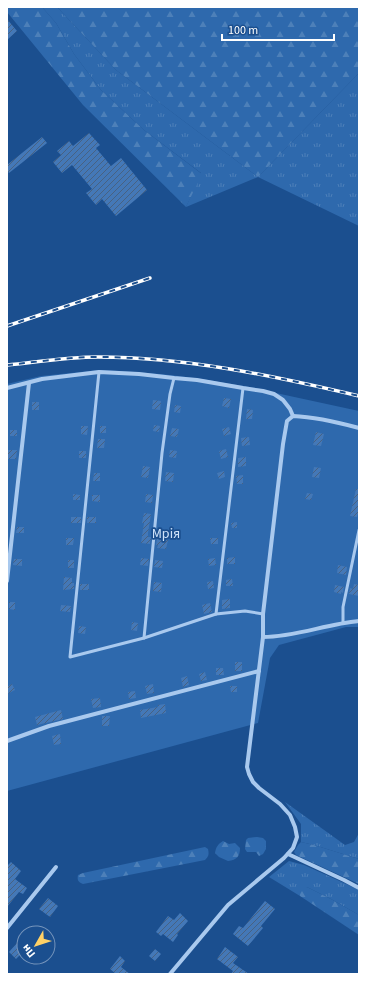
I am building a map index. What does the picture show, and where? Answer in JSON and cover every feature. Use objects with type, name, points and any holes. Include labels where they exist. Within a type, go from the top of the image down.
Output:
[{"type":"street","points":[[7,388],[42,379],[99,372],[139,374],[196,380],[263,391],[274,394],[283,400],[293,416]]},
{"type":"street","points":[[7,581],[28,383]]},
{"type":"street","points":[[170,974],[228,905],[279,863],[293,848],[296,837],[296,826],[290,815],[280,804],[253,782],[247,767],[259,671],[263,614],[283,444],[287,421],[293,416],[305,416],[322,419],[359,428]]},
{"type":"street","points":[[262,637],[284,636],[359,621]]},
{"type":"street","points":[[7,741],[49,726],[259,671]]},
{"type":"street","points":[[288,854],[359,888]]},
{"type":"street","points":[[7,928],[56,867]]},
{"type":"lane","points":[[99,372],[70,657],[144,638],[216,614],[245,611],[263,614]]},
{"type":"lane","points":[[144,638],[162,453],[170,394],[174,378]]},
{"type":"lane","points":[[216,614],[243,388]]},
{"type":"lane","points":[[343,623],[343,608],[359,530]]},
{"type":"green space","points":[[7,7],[42,7],[56,23],[74,54],[101,90],[144,130],[202,174],[186,207],[83,105],[7,12]]},
{"type":"green space","points":[[42,7],[57,7],[116,70],[258,177],[186,207],[201,173],[144,130],[101,90],[74,54],[56,23]]},
{"type":"green space","points":[[57,7],[359,7],[359,73],[258,177],[116,70]]},
{"type":"green space","points":[[359,73],[359,226],[258,177]]},
{"type":"green space","name":"Мрія","points":[[100,370],[163,374],[210,380],[258,388],[359,411],[359,627],[346,627],[279,645],[270,658],[258,723],[7,791],[7,384],[41,376]]},
{"type":"green space","points":[[285,802],[345,845],[354,842],[359,833],[359,859],[301,842],[301,824]]},
{"type":"green space","points":[[248,838],[263,838],[266,841],[266,849],[263,854],[259,856],[256,852],[247,852],[245,849],[246,840]]},
{"type":"green space","points":[[223,841],[229,844],[235,843],[240,848],[239,855],[236,859],[228,861],[219,857],[215,853],[220,843]]},
{"type":"green space","points":[[301,842],[359,859],[359,884],[296,855],[294,852]]},
{"type":"green space","points":[[205,847],[208,849],[209,854],[205,860],[83,884],[78,880],[78,875],[83,873]]},
{"type":"green space","points":[[289,861],[304,865],[359,890],[359,915],[307,887],[300,892],[300,896],[269,877]]},
{"type":"green space","points":[[307,887],[359,915],[359,935],[300,896],[302,888]]},
{"type":"building","points":[[7,19],[17,31],[7,40]]},
{"type":"building","points":[[89,133],[100,145],[96,148],[111,166],[121,158],[147,190],[116,216],[102,199],[96,205],[86,193],[92,189],[72,165],[62,173],[53,162],[61,155],[57,151],[69,141],[73,146]]},
{"type":"building","points":[[42,137],[47,143],[9,173],[7,170],[7,165]]},
{"type":"building","points":[[224,398],[231,399],[229,408],[222,406]]},
{"type":"building","points":[[153,400],[161,401],[160,410],[152,409]]},
{"type":"building","points":[[32,402],[39,402],[39,410],[32,410]]},
{"type":"building","points":[[175,405],[181,406],[180,413],[174,412]]},
{"type":"building","points":[[247,409],[253,410],[252,419],[246,419]]},
{"type":"building","points":[[154,425],[160,426],[159,432],[153,431]]},
{"type":"building","points":[[81,426],[88,426],[87,435],[81,434]]},
{"type":"building","points":[[100,426],[106,426],[106,433],[100,433]]},
{"type":"building","points":[[229,427],[231,434],[224,436],[222,429]]},
{"type":"building","points":[[172,428],[179,429],[177,437],[170,436]]},
{"type":"building","points":[[10,430],[17,430],[17,436],[10,436]]},
{"type":"building","points":[[316,432],[324,434],[321,446],[313,445]]},
{"type":"building","points":[[249,437],[250,445],[242,446],[241,438]]},
{"type":"building","points":[[98,439],[105,439],[104,448],[97,448]]},
{"type":"building","points":[[226,449],[228,457],[221,459],[219,451]]},
{"type":"building","points":[[7,450],[17,450],[16,459],[7,459]]},
{"type":"building","points":[[170,450],[177,451],[176,458],[169,457]]},
{"type":"building","points":[[79,451],[86,451],[86,458],[79,458]]},
{"type":"building","points":[[246,457],[246,466],[238,467],[238,458]]},
{"type":"building","points":[[143,466],[150,467],[148,478],[141,477]]},
{"type":"building","points":[[314,467],[321,468],[319,478],[312,477]]},
{"type":"building","points":[[224,471],[225,477],[219,479],[217,473]]},
{"type":"building","points":[[166,472],[174,473],[173,482],[165,481]]},
{"type":"building","points":[[94,473],[100,473],[100,481],[93,481]]},
{"type":"building","points":[[243,475],[243,484],[237,484],[236,476]]},
{"type":"building","points":[[356,489],[359,489],[359,509],[357,517],[350,516]]},
{"type":"building","points":[[307,493],[313,494],[311,500],[305,499]]},
{"type":"building","points":[[73,494],[80,495],[80,500],[73,500]]},
{"type":"building","points":[[146,494],[153,495],[152,503],[145,502]]},
{"type":"building","points":[[92,495],[100,495],[100,502],[92,501]]},
{"type":"building","points":[[144,513],[151,514],[148,533],[148,537],[151,537],[150,544],[141,543]]},
{"type":"building","points":[[71,517],[81,517],[81,523],[71,523]]},
{"type":"building","points":[[87,517],[96,517],[96,523],[87,523]]},
{"type":"building","points":[[237,522],[237,528],[232,528],[231,523]]},
{"type":"building","points":[[17,527],[24,527],[24,533],[16,533]]},
{"type":"building","points":[[66,538],[74,538],[73,545],[66,545]]},
{"type":"building","points":[[157,538],[168,540],[166,549],[157,548]]},
{"type":"building","points":[[210,538],[218,538],[218,544],[211,544]]},
{"type":"building","points":[[235,557],[235,564],[227,564],[227,558]]},
{"type":"building","points":[[141,558],[149,559],[148,566],[140,565]]},
{"type":"building","points":[[215,558],[216,565],[209,566],[208,559]]},
{"type":"building","points":[[14,559],[22,559],[22,566],[13,565]]},
{"type":"building","points":[[68,560],[74,560],[74,568],[68,568]]},
{"type":"building","points":[[155,560],[163,561],[162,568],[154,567]]},
{"type":"building","points":[[338,565],[347,567],[346,575],[337,573]]},
{"type":"building","points":[[64,577],[72,578],[74,589],[63,590]]},
{"type":"building","points":[[232,579],[233,586],[226,586],[226,580]]},
{"type":"building","points":[[213,581],[214,588],[208,589],[207,582]]},
{"type":"building","points":[[154,582],[162,583],[161,592],[153,591]]},
{"type":"building","points":[[80,584],[89,584],[89,590],[80,590]]},
{"type":"building","points":[[354,584],[359,585],[359,596],[349,594],[350,588],[353,589]]},
{"type":"building","points":[[335,585],[344,587],[343,593],[341,592],[341,594],[334,592]]},
{"type":"building","points":[[230,599],[230,608],[222,609],[222,600]]},
{"type":"building","points":[[9,602],[15,602],[15,610],[9,609]]},
{"type":"building","points":[[210,603],[212,612],[204,614],[202,605]]},
{"type":"building","points":[[61,605],[71,606],[70,612],[60,611]]},
{"type":"building","points":[[132,622],[138,623],[137,631],[131,630]]},
{"type":"building","points":[[79,626],[86,627],[85,634],[78,633]]},
{"type":"building","points":[[235,662],[242,662],[242,671],[235,671]]},
{"type":"building","points":[[216,668],[223,668],[224,675],[216,675]]},
{"type":"building","points":[[205,672],[207,680],[201,681],[199,674]]},
{"type":"building","points":[[187,676],[189,685],[183,687],[181,678]]},
{"type":"building","points":[[12,684],[15,690],[7,694],[7,687]]},
{"type":"building","points":[[153,684],[154,693],[147,694],[145,686]]},
{"type":"building","points":[[230,686],[237,686],[237,692],[231,692]]},
{"type":"building","points":[[135,691],[136,698],[129,699],[128,692]]},
{"type":"building","points":[[100,698],[101,707],[93,708],[91,699]]},
{"type":"building","points":[[165,704],[166,713],[141,718],[140,710],[158,707],[158,705]]},
{"type":"building","points":[[61,710],[63,719],[37,725],[35,717]]},
{"type":"building","points":[[102,716],[110,716],[109,726],[102,726]]},
{"type":"building","points":[[60,734],[61,744],[54,745],[52,736]]},
{"type":"building","points":[[11,862],[21,871],[15,879],[27,888],[23,894],[19,892],[7,907],[7,866]]},
{"type":"building","points":[[48,898],[58,906],[50,917],[39,909]]},
{"type":"building","points":[[265,901],[275,909],[261,926],[263,928],[248,946],[233,934],[239,926],[243,928]]},
{"type":"building","points":[[180,913],[188,921],[177,934],[178,935],[173,942],[163,934],[161,936],[156,932],[168,916],[174,920]]},
{"type":"building","points":[[16,944],[16,959],[9,952]]},
{"type":"building","points":[[225,947],[238,957],[233,963],[249,974],[231,974],[233,971],[217,959]]},
{"type":"building","points":[[155,949],[161,954],[155,961],[149,956]]},
{"type":"building","points":[[120,956],[125,961],[121,967],[130,974],[116,974],[110,969]]},
{"type":"railway","points":[[7,326],[150,278]]},
{"type":"railway","points":[[7,365],[86,357],[164,360],[230,369],[295,381],[359,396]]}]
